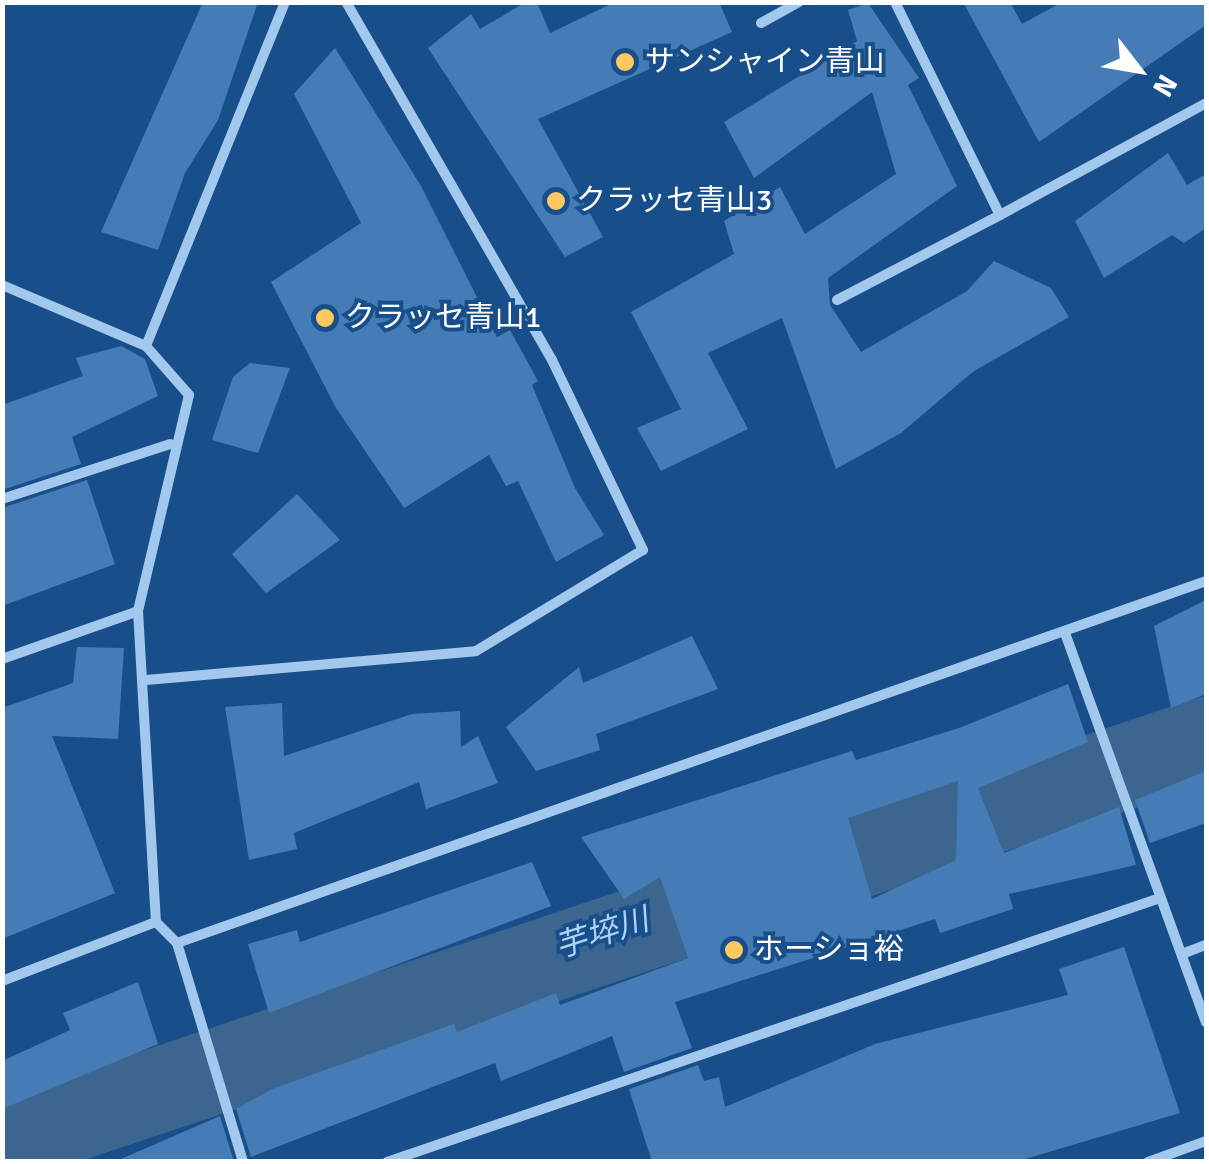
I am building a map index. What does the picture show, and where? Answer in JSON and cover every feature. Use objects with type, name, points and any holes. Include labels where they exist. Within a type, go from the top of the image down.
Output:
[{"type":"street","points":[[146,346],[285,2]]},
{"type":"street","points":[[146,680],[476,651],[643,550],[552,360],[346,2]]},
{"type":"street","points":[[761,23],[799,2]]},
{"type":"street","points":[[896,2],[1000,215]]},
{"type":"street","points":[[837,300],[1206,103]]},
{"type":"street","points":[[2,285],[146,346],[188,395],[170,444],[138,611],[146,680],[156,922],[177,943],[243,1162]]},
{"type":"street","points":[[2,499],[170,444]]},
{"type":"street","points":[[177,943],[1065,633],[1206,580]]},
{"type":"street","points":[[2,659],[138,611]]},
{"type":"street","points":[[1065,633],[1206,1022]]},
{"type":"street","points":[[387,1162],[1160,898]]},
{"type":"street","points":[[2,981],[156,922]]},
{"type":"street","points":[[1182,954],[1206,945]]},
{"type":"street","points":[[1148,1162],[1206,1141]]},
{"type":"building","points":[[203,2],[258,2],[218,120],[185,173],[158,250],[101,232]]},
{"type":"building","points":[[526,2],[537,2],[550,33],[615,2],[719,2],[732,32],[538,119],[603,237],[565,257],[428,48],[471,14],[480,29]]},
{"type":"building","points":[[963,2],[1010,2],[1022,24],[1062,2],[1206,2],[1206,25],[1039,142]]},
{"type":"building","points":[[868,3],[919,78],[908,85],[957,186],[828,278],[830,305],[861,352],[967,291],[994,261],[1051,288],[1069,317],[974,371],[901,433],[836,469],[782,318],[708,353],[748,429],[661,471],[637,428],[681,409],[631,312],[734,254],[724,221],[780,187],[805,234],[896,174],[872,92],[754,178],[724,122],[857,41],[848,10]]},
{"type":"building","points":[[335,48],[421,186],[497,337],[510,330],[538,381],[532,385],[575,488],[604,535],[556,562],[518,481],[506,486],[489,455],[404,508],[336,408],[271,282],[361,223],[294,94]]},
{"type":"building","points":[[1168,153],[1187,185],[1206,174],[1206,228],[1184,243],[1172,235],[1104,278],[1075,221]]},
{"type":"building","points":[[121,346],[145,359],[158,396],[72,437],[81,464],[2,490],[2,405],[83,376],[76,358]]},
{"type":"building","points":[[250,363],[290,368],[258,453],[212,440],[233,377]]},
{"type":"building","points":[[87,480],[115,564],[2,606],[2,508]]},
{"type":"building","points":[[297,494],[340,540],[266,593],[232,554]]},
{"type":"building","points":[[1206,600],[1206,694],[1171,708],[1154,626]]},
{"type":"building","points":[[692,636],[718,689],[596,734],[600,750],[536,771],[506,727],[579,667],[583,683]]},
{"type":"building","points":[[77,647],[124,648],[118,739],[52,736],[115,893],[2,939],[2,708],[73,683]]},
{"type":"building","points":[[1068,684],[1088,742],[978,788],[1004,853],[1119,807],[1136,865],[1009,894],[1013,909],[940,933],[935,919],[675,1002],[692,1048],[624,1072],[612,1036],[501,1081],[495,1063],[251,1157],[236,1109],[272,1089],[454,1024],[457,1032],[556,993],[560,1005],[688,958],[660,877],[624,899],[581,837],[852,751],[856,760],[959,728]],"holes":[[[958,781],[956,860],[872,899],[848,818]]]},
{"type":"building","points":[[282,703],[284,756],[412,714],[460,711],[461,747],[478,736],[498,783],[426,809],[419,782],[294,833],[297,849],[249,860],[225,707]]},
{"type":"building","points":[[1206,771],[1206,823],[1150,843],[1135,800]]},
{"type":"building","points":[[532,862],[551,906],[269,1013],[248,944],[297,930],[300,942]]},
{"type":"building","points":[[1124,947],[1180,1113],[1015,1162],[652,1162],[629,1089],[698,1065],[704,1081],[719,1077],[725,1107],[875,1044],[1068,995],[1059,969]]},
{"type":"building","points":[[138,982],[158,1044],[2,1109],[2,1061],[70,1030],[63,1013]]},
{"type":"building","points":[[220,1116],[234,1162],[114,1162]]},
{"type":"waterway","name":"芋埣川","points":[[2,1142],[1206,739]]},
{"type":"place","name":"サンシャイン青山","points":[[625,62]]},
{"type":"place","name":"クラッセ青山3","points":[[556,201]]},
{"type":"place","name":"クラッセ青山1","points":[[325,318]]},
{"type":"place","name":"ホーショ裕","points":[[734,950]]}]
